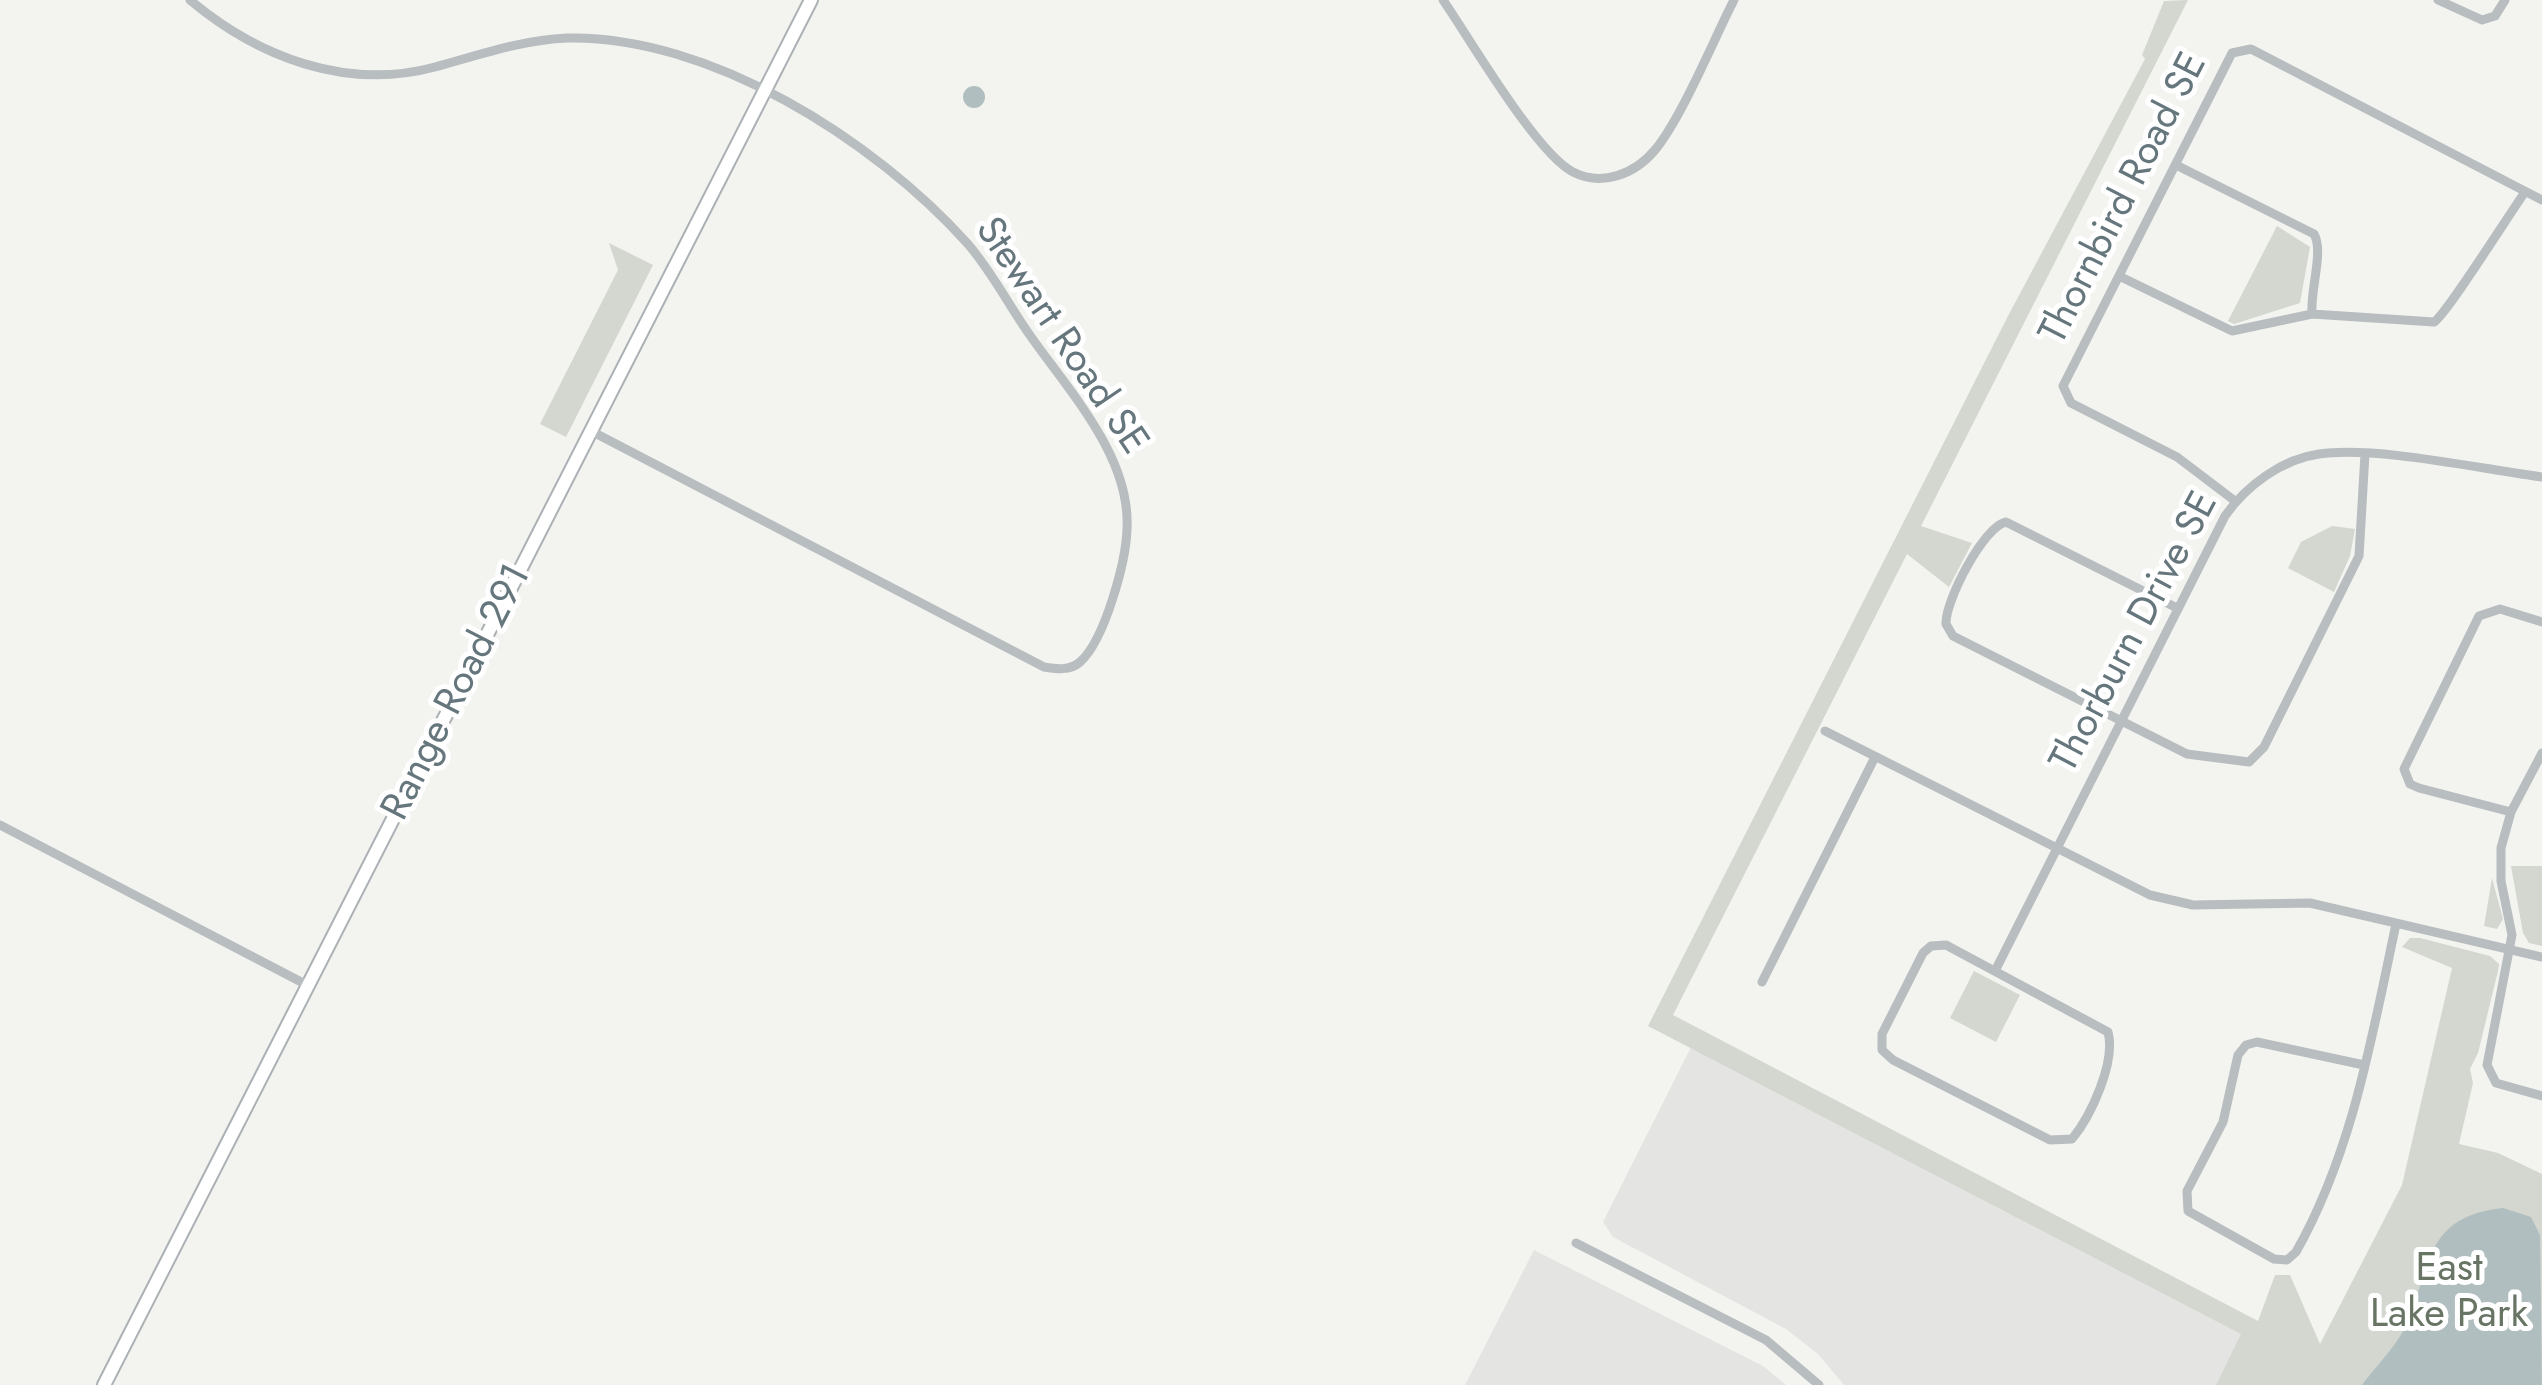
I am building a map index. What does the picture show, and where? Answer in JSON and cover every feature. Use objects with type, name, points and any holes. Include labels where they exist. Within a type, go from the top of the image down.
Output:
[{"type":"street","points":[[190,0],[264,50],[319,69],[408,72],[491,49],[570,38],[653,46],[764,91]]},
{"type":"street","name":"Range Road 291","points":[[104,1385],[594,432],[811,0]]},
{"type":"street","points":[[1444,0],[1547,150],[1570,170],[1609,178],[1632,171],[1656,149],[1734,0]]},
{"type":"street","points":[[2438,0],[2482,20],[2494,16],[2505,0]]},
{"type":"street","name":"Thornbird Road SE","points":[[2235,502],[2177,457],[2066,398],[2065,381],[2228,58],[2238,50],[2252,49],[2542,200]]},
{"type":"street","name":"Stewart Road SE","points":[[594,432],[1044,667],[1064,670],[1080,662],[1110,607],[1126,544],[1128,509],[1113,458],[1084,414],[969,246],[874,158],[824,123],[764,91]]},
{"type":"street","points":[[2176,164],[2314,234],[2320,246],[2310,290],[2312,314]]},
{"type":"street","points":[[2118,276],[2232,332],[2312,314],[2365,314],[2427,323],[2439,319],[2526,192]]},
{"type":"street","name":"Thorburn Drive SE","points":[[1995,970],[2176,608],[2235,502],[2250,487],[2316,454],[2365,454],[2542,476]]},
{"type":"street","points":[[2176,608],[2006,522],[1988,530],[1948,608],[1946,624],[1953,636],[2121,722],[2204,758],[2242,762],[2258,755],[2359,556],[2365,454]]},
{"type":"street","points":[[2511,812],[2419,788],[2410,784],[2404,769],[2479,616],[2500,609],[2542,622]]},
{"type":"street","points":[[1825,731],[2056,849],[2170,901],[2214,905],[2288,900],[2542,957]]},
{"type":"street","points":[[2542,753],[2511,812],[2500,864],[2512,920],[2511,950],[2487,1073],[2496,1084],[2542,1096]]},
{"type":"street","points":[[1762,982],[1876,757]]},
{"type":"street","points":[[0,825],[307,985]]},
{"type":"street","points":[[2364,1066],[2258,1042],[2246,1045],[2238,1055],[2223,1122],[2187,1191],[2188,1211],[2274,1259],[2292,1256],[2337,1172],[2364,1066],[2396,924]]},
{"type":"street","points":[[1946,945],[1995,970],[2108,1032],[2110,1044],[2102,1076],[2072,1139],[2050,1140],[1893,1060],[1882,1050],[1882,1034],[1923,954],[1931,946],[1946,945]]},
{"type":"street","points":[[1576,1242],[1766,1340],[1820,1385]]},
{"type":"shaded area","points":[[974,86],[982,89],[982,105],[974,108],[966,105],[963,97],[966,89]]},
{"type":"shaded area","points":[[1691,1047],[2242,1334],[2216,1385],[1844,1385],[1818,1354],[1786,1329],[1613,1237],[1603,1222]]},
{"type":"shaded area","points":[[2503,1208],[2531,1217],[2540,1235],[2542,1385],[2362,1385],[2404,1329],[2432,1251],[2442,1236],[2456,1223]]},
{"type":"shaded area","points":[[1534,1250],[1763,1366],[1786,1385],[1465,1385]]},
{"type":"green space","name":"East Lake Park","points":[[2188,0],[1921,526],[1972,543],[1949,587],[1907,554],[1673,1015],[2258,1321],[2275,1275],[2290,1275],[2320,1344],[2402,1185],[2452,968],[2402,947],[2410,938],[2420,938],[2490,956],[2499,964],[2498,971],[2478,1053],[2470,1069],[2473,1083],[2459,1144],[2498,1153],[2542,1174],[2542,1385],[2216,1385],[2241,1334],[1648,1026],[2008,316],[2145,59],[2142,55],[2164,1]]},
{"type":"green space","points":[[2277,226],[2310,247],[2300,303],[2234,324],[2228,321]]},
{"type":"green space","points":[[609,243],[653,265],[566,437],[540,424],[618,270]]},
{"type":"green space","points":[[2332,526],[2355,529],[2350,556],[2334,592],[2288,568],[2301,542]]},
{"type":"green space","points":[[2511,866],[2542,866],[2542,946],[2529,943],[2523,933]]},
{"type":"green space","points":[[2492,878],[2503,919],[2497,929],[2484,926]]},
{"type":"green space","points":[[1974,971],[2020,995],[1996,1042],[1950,1018]]}]
